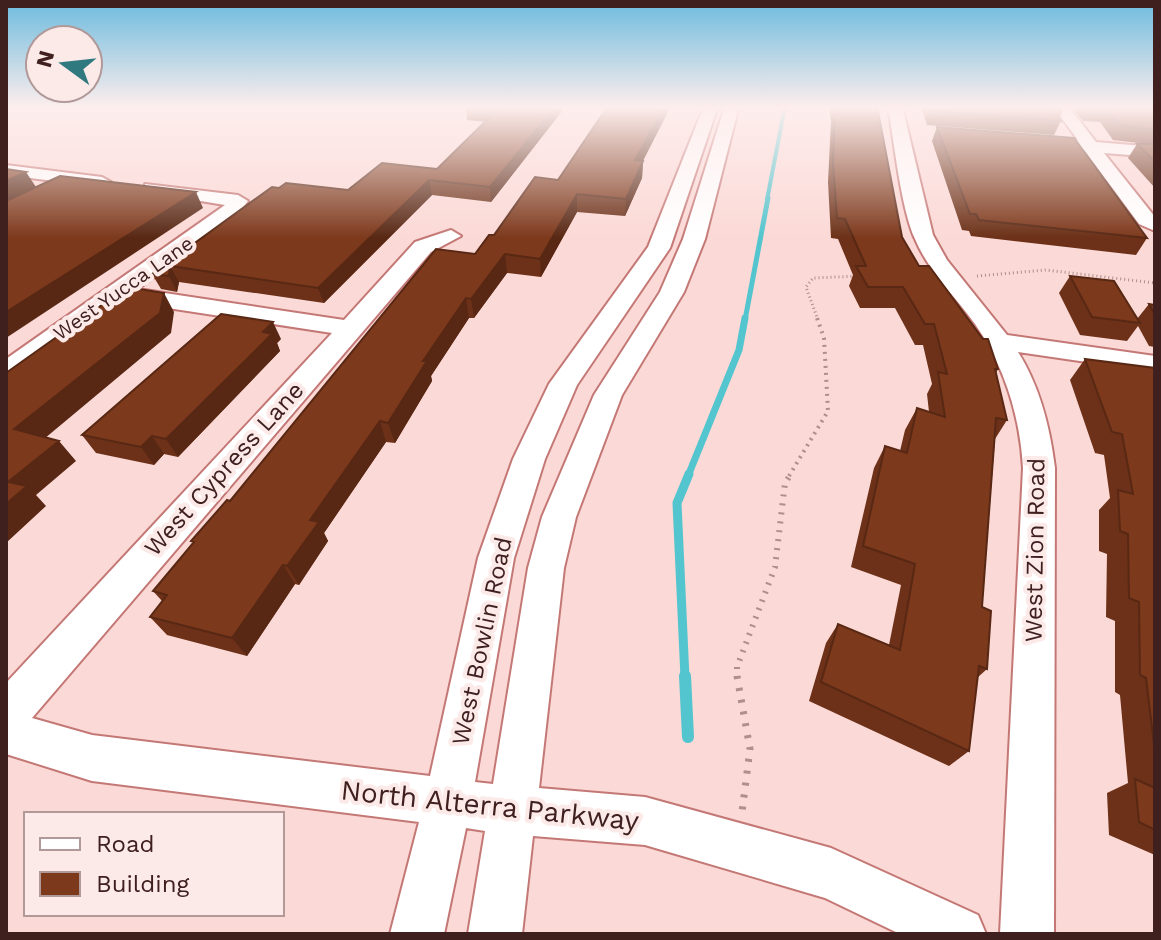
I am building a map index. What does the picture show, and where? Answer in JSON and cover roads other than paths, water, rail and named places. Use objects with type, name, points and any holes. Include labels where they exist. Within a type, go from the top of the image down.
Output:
[{"type":"street","name":"West Bowlin Road","points":[[417,934],[448,802],[496,558],[529,459],[563,384],[659,248],[695,150]]},
{"type":"street","name":"West Bowlin Road","points":[[495,934],[546,568],[559,517],[608,395],[672,292],[694,239],[719,150]]},
{"type":"street","name":"West Zion Road","points":[[909,150],[929,249],[1000,342],[1028,405],[1039,468],[1027,934]]},
{"type":"street","points":[[1094,150],[1146,220],[1155,225]]},
{"type":"street","points":[[1128,150],[1155,152]]},
{"type":"street","points":[[6,170],[73,178]]},
{"type":"street","points":[[46,192],[73,178]]},
{"type":"street","name":"West Yucca Lane","points":[[6,372],[227,215],[238,201],[73,178]]},
{"type":"street","name":"West Cypress Lane","points":[[6,715],[423,247],[451,236]]},
{"type":"street","points":[[116,293],[350,328]]},
{"type":"street","points":[[1000,342],[1155,364]]},
{"type":"street","name":"North Alterra Parkway","points":[[6,732],[92,758],[512,810],[645,821],[831,874],[959,934]]},
{"type":"waterway","points":[[767,200],[777,150]]},
{"type":"waterway","points":[[745,320],[768,198]]},
{"type":"waterway","points":[[688,476],[739,350],[745,318]]},
{"type":"waterway","points":[[685,678],[677,503],[689,474]]},
{"type":"waterway","points":[[685,676],[688,737]]}]
